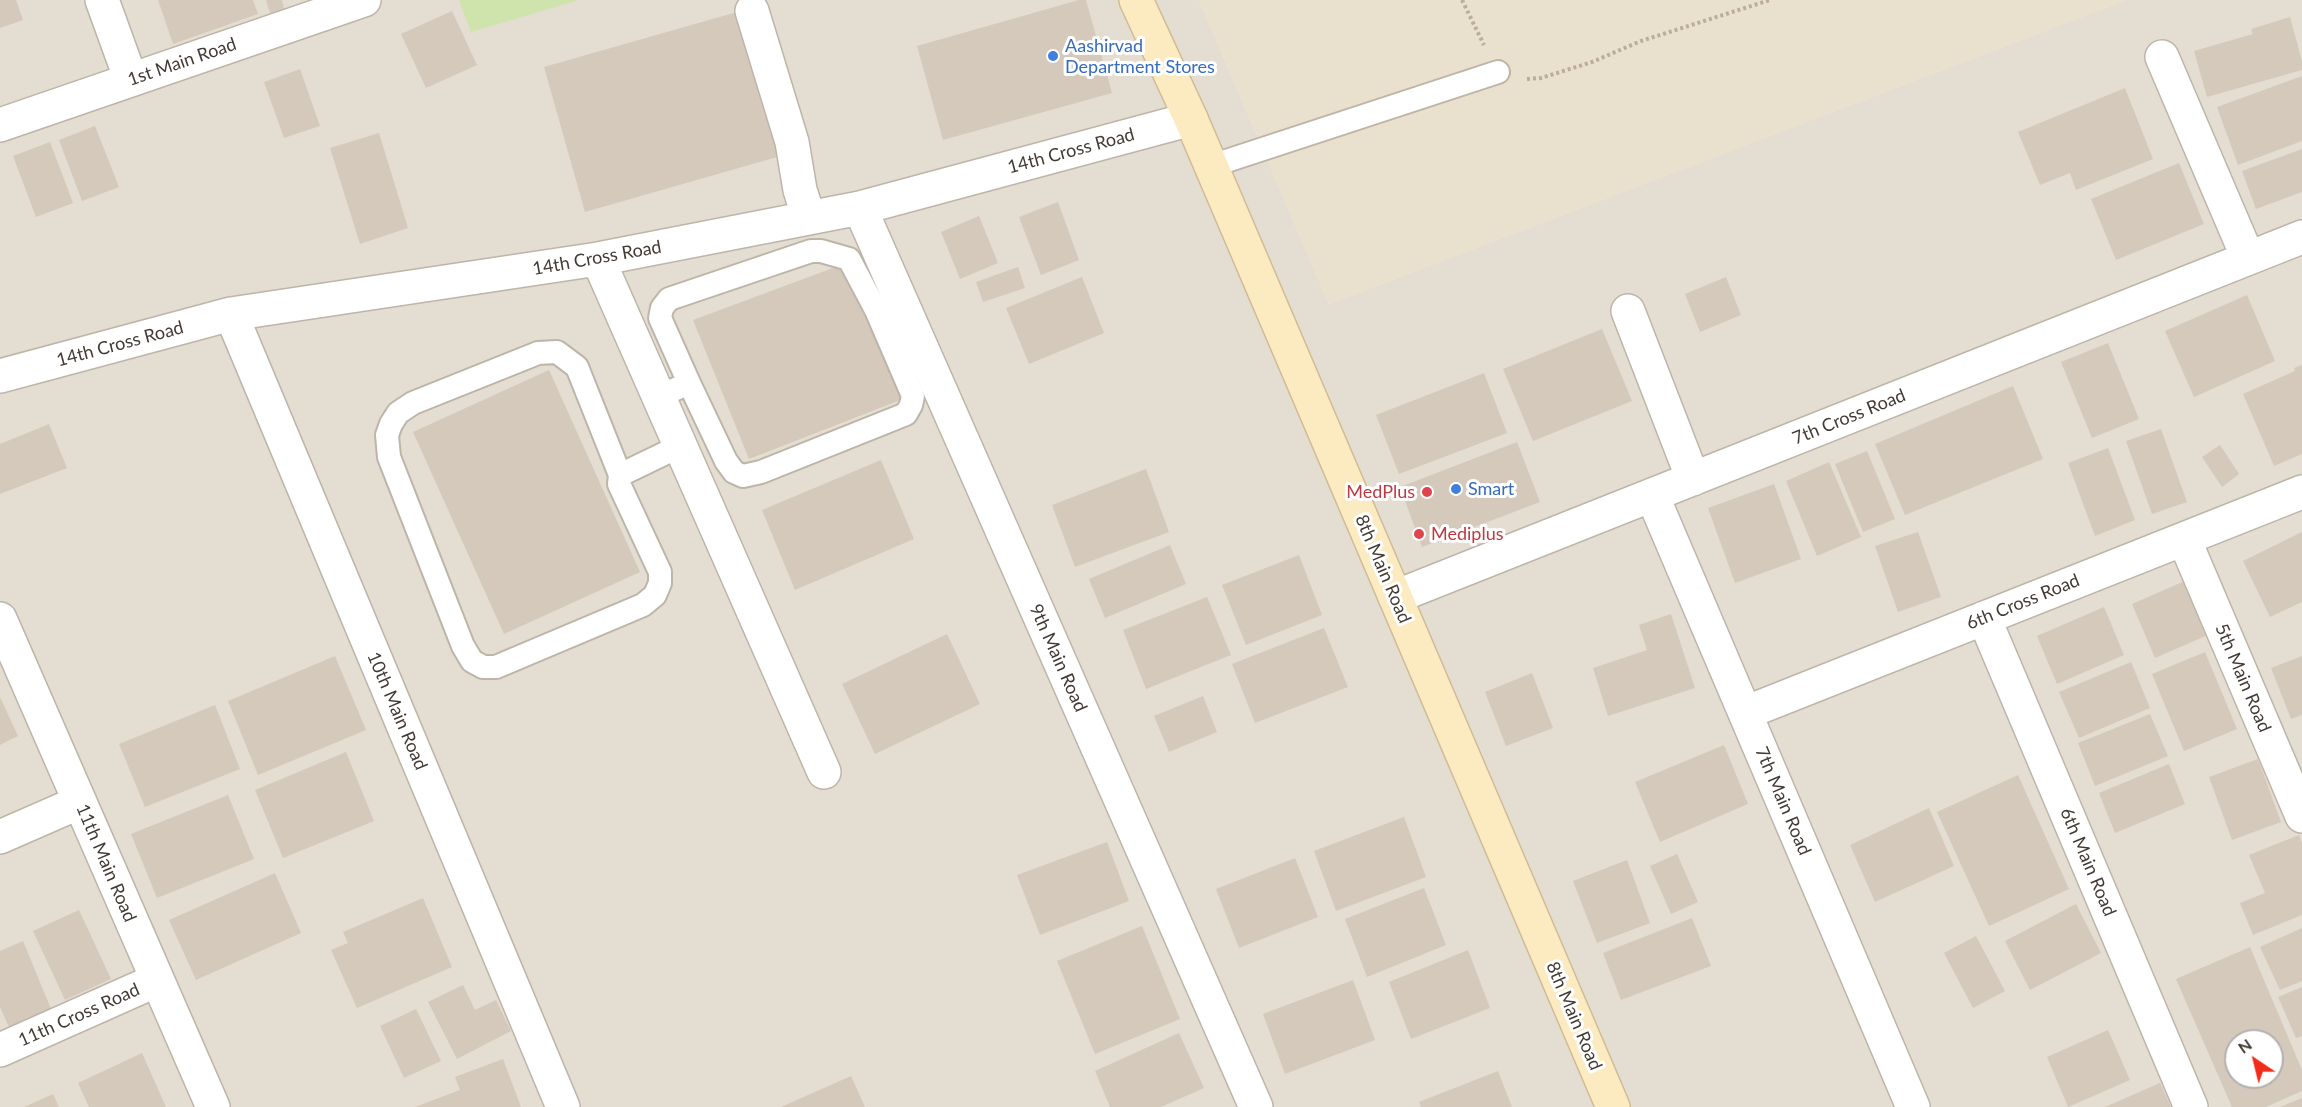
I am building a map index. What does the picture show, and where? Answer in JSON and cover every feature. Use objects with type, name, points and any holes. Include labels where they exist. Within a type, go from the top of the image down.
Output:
[{"type":"street","points":[[102,0],[131,80]]},
{"type":"street","name":"1st Main Road","points":[[0,125],[364,0]]},
{"type":"street","name":"8th Main Road","points":[[1136,0],[1191,119],[1613,1107]]},
{"type":"street","points":[[752,11],[792,142],[800,190],[810,218]]},
{"type":"street","points":[[2162,57],[2248,258]]},
{"type":"street","name":"14th Cross Road","points":[[0,376],[231,314],[598,259],[860,208],[1191,119]]},
{"type":"street","name":"9th Main Road","points":[[860,208],[888,305],[1256,1107]]},
{"type":"street","name":"7th Cross Road","points":[[1395,597],[2302,237]]},
{"type":"street","points":[[598,259],[824,772]]},
{"type":"street","points":[[1628,311],[1693,479]]},
{"type":"street","name":"10th Main Road","points":[[231,314],[563,1107]]},
{"type":"street","name":"6th Cross Road","points":[[1745,712],[2302,492]]},
{"type":"street","name":"7th Main Road","points":[[1652,495],[1913,1107]]},
{"type":"street","name":"5th Main Road","points":[[2184,539],[2302,816]]},
{"type":"street","name":"6th Main Road","points":[[1984,618],[2191,1107]]},
{"type":"street","name":"11th Main Road","points":[[1,626],[213,1107]]},
{"type":"street","points":[[0,837],[80,802]]},
{"type":"street","name":"11th Cross Road","points":[[0,1050],[157,980]]},
{"type":"lane","points":[[1211,166],[1498,72]]},
{"type":"lane","points":[[811,251],[821,251],[849,259],[888,305],[913,396],[906,414],[761,472],[743,476],[734,472],[726,461],[689,383],[660,318],[662,308],[669,299],[811,251]]},
{"type":"lane","points":[[557,352],[577,366],[620,475],[619,484],[660,572],[660,583],[655,595],[644,605],[496,667],[483,667],[472,662],[463,646],[389,457],[387,435],[398,413],[413,403],[538,353],[557,352]]},
{"type":"lane","points":[[658,397],[689,383]]},
{"type":"lane","points":[[620,475],[680,446]]},
{"type":"path","points":[[1462,0],[1503,81],[1541,78],[1592,62],[1641,41],[1770,0]]},
{"type":"shaded area","points":[[0,0],[1199,0],[1329,304],[2126,0],[2302,0],[2302,1107],[0,1107]]},
{"type":"shaded area","points":[[1199,0],[2126,0],[1329,304]]},
{"type":"green space","points":[[459,0],[579,0],[471,32]]},
{"type":"building","points":[[0,0],[16,0],[23,20],[0,28]]},
{"type":"building","points":[[158,0],[253,0],[258,14],[173,44]]},
{"type":"building","points":[[266,0],[282,0],[284,9],[270,13]]},
{"type":"building","points":[[1079,0],[1086,0],[1112,93],[943,140],[917,46]]},
{"type":"building","points":[[744,10],[784,155],[585,212],[544,67]]},
{"type":"building","points":[[452,11],[477,65],[426,88],[401,34]]},
{"type":"building","points":[[2290,17],[2302,61],[2302,70],[2207,97],[2194,51],[2253,34],[2251,29]]},
{"type":"building","points":[[300,69],[320,126],[284,138],[264,82]]},
{"type":"building","points":[[2302,76],[2302,141],[2238,165],[2217,107]]},
{"type":"building","points":[[2125,88],[2153,159],[2076,190],[2070,173],[2040,185],[2018,132]]},
{"type":"building","points":[[95,126],[119,187],[82,201],[59,140]]},
{"type":"building","points":[[379,133],[408,228],[360,244],[330,148]]},
{"type":"building","points":[[50,142],[73,203],[36,217],[13,156]]},
{"type":"building","points":[[2302,149],[2302,192],[2256,209],[2242,171]]},
{"type":"building","points":[[2179,163],[2204,224],[2116,260],[2091,199]]},
{"type":"building","points":[[1058,202],[1079,260],[1041,275],[1019,217]]},
{"type":"building","points":[[979,216],[998,263],[960,279],[941,232]]},
{"type":"building","points":[[841,265],[903,399],[749,459],[693,320]]},
{"type":"building","points":[[1018,267],[1025,288],[983,302],[976,282]]},
{"type":"building","points":[[1082,277],[1104,333],[1029,364],[1006,308]]},
{"type":"building","points":[[1726,277],[1741,315],[1700,332],[1685,294]]},
{"type":"building","points":[[2247,295],[2275,361],[2194,397],[2165,331]]},
{"type":"building","points":[[1602,329],[1632,401],[1533,441],[1503,369]]},
{"type":"building","points":[[2108,343],[2139,419],[2092,438],[2061,362]]},
{"type":"building","points":[[2302,365],[2302,454],[2274,466],[2243,394],[2295,371],[2294,368]]},
{"type":"building","points":[[549,370],[640,572],[504,634],[413,432]]},
{"type":"building","points":[[1484,373],[1507,433],[1399,474],[1376,415]]},
{"type":"building","points":[[2013,386],[2043,459],[1905,515],[1875,444]]},
{"type":"building","points":[[49,424],[67,468],[0,494],[0,444]]},
{"type":"building","points":[[2161,429],[2187,502],[2152,514],[2126,441]]},
{"type":"building","points":[[1517,442],[1540,502],[1422,547],[1400,487]]},
{"type":"building","points":[[2220,445],[2239,474],[2222,487],[2202,457]]},
{"type":"building","points":[[2108,448],[2135,520],[2095,536],[2068,463]]},
{"type":"building","points":[[1867,451],[1895,519],[1863,532],[1835,464]]},
{"type":"building","points":[[881,460],[914,539],[795,590],[762,510]]},
{"type":"building","points":[[1829,462],[1861,537],[1817,556],[1786,481]]},
{"type":"building","points":[[1146,469],[1169,532],[1075,567],[1052,505]]},
{"type":"building","points":[[1774,484],[1801,559],[1735,583],[1708,508]]},
{"type":"building","points":[[1918,532],[1941,597],[1898,612],[1875,546]]},
{"type":"building","points":[[2302,532],[2302,602],[2270,617],[2243,561]]},
{"type":"building","points":[[1170,545],[1186,584],[1105,618],[1089,579]]},
{"type":"building","points":[[1299,555],[1322,615],[1246,645],[1222,585]]},
{"type":"building","points":[[2187,580],[2210,634],[2155,658],[2132,604]]},
{"type":"building","points":[[1207,597],[1231,655],[1146,689],[1123,630]]},
{"type":"building","points":[[2104,607],[2124,655],[2057,684],[2037,636]]},
{"type":"building","points":[[1671,614],[1695,688],[1608,716],[1593,668],[1647,650],[1639,625]]},
{"type":"building","points":[[1324,628],[1348,687],[1255,723],[1232,664]]},
{"type":"building","points":[[947,634],[980,704],[875,754],[842,684]]},
{"type":"building","points":[[2205,652],[2237,729],[2184,751],[2152,674]]},
{"type":"building","points":[[335,656],[366,730],[258,775],[228,701]]},
{"type":"building","points":[[2302,656],[2302,715],[2291,719],[2271,668]]},
{"type":"building","points":[[2131,662],[2150,708],[2079,738],[2059,692]]},
{"type":"building","points":[[1532,673],[1553,728],[1506,746],[1485,692]]},
{"type":"building","points":[[1203,696],[1217,732],[1169,752],[1154,716]]},
{"type":"building","points":[[0,697],[18,736],[0,745]]},
{"type":"building","points":[[215,705],[240,769],[145,807],[119,744]]},
{"type":"building","points":[[2150,714],[2168,756],[2095,786],[2078,743]]},
{"type":"building","points":[[1724,745],[1748,804],[1660,842],[1635,782]]},
{"type":"building","points":[[346,752],[374,821],[283,858],[255,790]]},
{"type":"building","points":[[2258,759],[2281,822],[2232,840],[2209,777]]},
{"type":"building","points":[[2169,764],[2185,804],[2115,833],[2099,793]]},
{"type":"building","points":[[2018,775],[2069,889],[1989,926],[1937,812]]},
{"type":"building","points":[[228,795],[254,859],[157,898],[131,834]]},
{"type":"building","points":[[1929,808],[1954,866],[1875,902],[1850,845]]},
{"type":"building","points":[[1404,817],[1426,877],[1336,911],[1314,851]]},
{"type":"building","points":[[2299,835],[2302,843],[2302,915],[2253,935],[2240,903],[2265,893],[2249,855]]},
{"type":"building","points":[[1107,842],[1129,901],[1040,935],[1017,875]]},
{"type":"building","points":[[1677,854],[1698,902],[1671,914],[1650,866]]},
{"type":"building","points":[[1295,858],[1318,917],[1239,948],[1216,889]]},
{"type":"building","points":[[1627,860],[1650,923],[1597,943],[1573,881]]},
{"type":"building","points":[[275,873],[301,933],[196,980],[169,920]]},
{"type":"building","points":[[1424,888],[1446,945],[1367,977],[1345,919]]},
{"type":"building","points":[[423,898],[452,967],[357,1008],[331,950],[348,943],[343,932]]},
{"type":"building","points":[[2076,904],[2101,953],[2030,990],[2005,941]]},
{"type":"building","points":[[79,910],[111,979],[65,1000],[33,931]]},
{"type":"building","points":[[1692,918],[1711,966],[1621,1000],[1603,953]]},
{"type":"building","points":[[1142,926],[1180,1019],[1095,1054],[1057,961]]},
{"type":"building","points":[[2302,928],[2302,981],[2280,990],[2260,947]]},
{"type":"building","points":[[1976,936],[2005,991],[1973,1008],[1944,953]]},
{"type":"building","points":[[23,941],[51,1009],[9,1027],[0,1007],[0,951]]},
{"type":"building","points":[[2250,947],[2302,1070],[2302,1091],[2266,1107],[2232,1107],[2224,1089],[2284,1089],[2284,1029],[2224,1029],[2224,1089],[2176,979]]},
{"type":"building","points":[[1468,950],[1490,1008],[1411,1039],[1389,982]]},
{"type":"building","points":[[1353,980],[1375,1040],[1285,1074],[1263,1014]]},
{"type":"building","points":[[463,985],[475,1010],[496,1000],[511,1031],[457,1059],[428,1002]]},
{"type":"building","points":[[2302,987],[2302,1036],[2296,1038],[2278,997]]},
{"type":"building","points":[[416,1009],[441,1061],[404,1078],[380,1026]]},
{"type":"building","points":[[2108,1030],[2130,1080],[2068,1107],[2047,1057]]},
{"type":"building","points":[[1179,1033],[1204,1088],[1161,1107],[1110,1107],[1095,1071]]},
{"type":"building","points":[[142,1053],[166,1107],[89,1107],[78,1083]]},
{"type":"building","points":[[503,1059],[521,1107],[415,1107],[460,1090],[455,1077]]},
{"type":"building","points":[[1498,1071],[1512,1107],[1421,1107],[1419,1102]]},
{"type":"building","points":[[851,1076],[865,1107],[781,1107]]},
{"type":"building","points":[[2160,1083],[2171,1107],[2105,1107]]},
{"type":"building","points":[[53,1094],[59,1107],[24,1107]]},
{"type":"building","points":[[2302,1098],[2302,1107],[2280,1107]]},
{"type":"place","name":"Aashirvad Department Stores","points":[[1053,56]]},
{"type":"place","name":"Smart","points":[[1456,489]]},
{"type":"place","name":"MedPlus","points":[[1427,492]]},
{"type":"place","name":"Mediplus","points":[[1419,534]]}]
